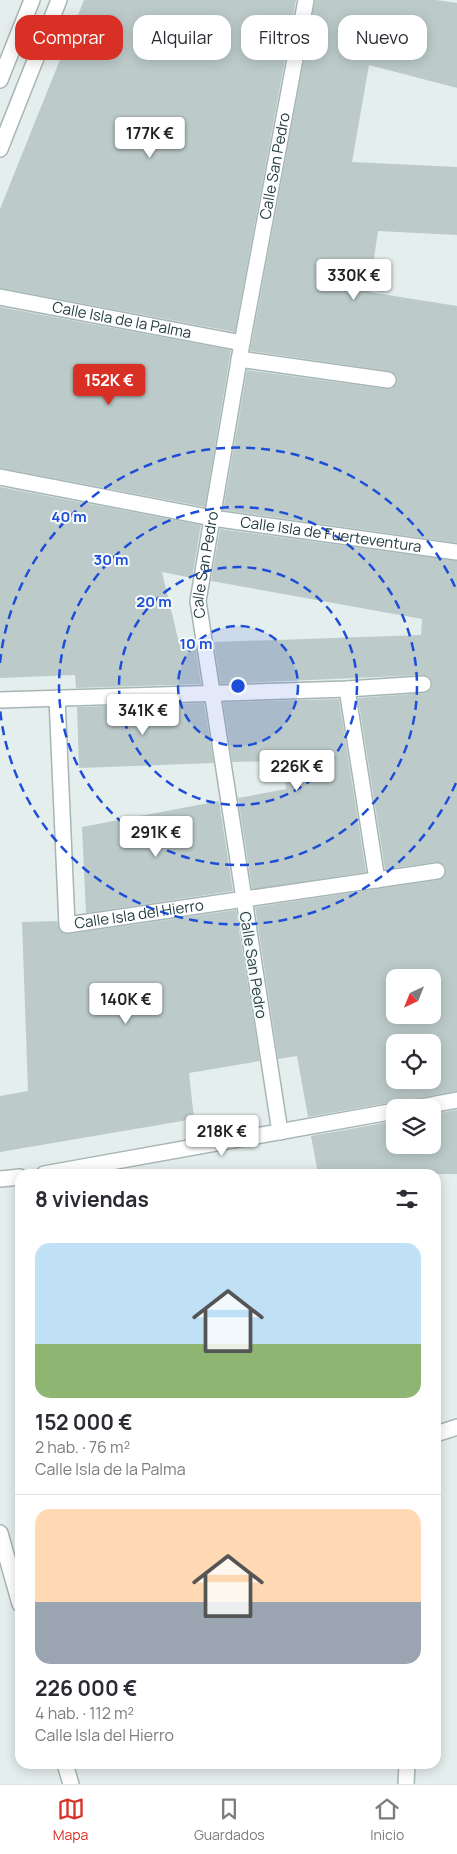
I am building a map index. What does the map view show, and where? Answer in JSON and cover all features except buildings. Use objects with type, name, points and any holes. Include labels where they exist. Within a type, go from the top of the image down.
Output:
[{"type":"street","points":[[0,80],[32,0]]},
{"type":"street","points":[[0,149],[59,0]]},
{"type":"street","name":"Calle San Pedro","points":[[280,1132],[198,601],[242,343],[306,0]]},
{"type":"street","name":"Calle Isla de la Palma","points":[[0,298],[242,343]]},
{"type":"street","points":[[240,359],[388,380]]},
{"type":"street","name":"Calle Isla de Fuerteventura","points":[[0,477],[212,518],[457,552]]},
{"type":"street","points":[[0,700],[347,689],[423,684]]},
{"type":"street","points":[[347,689],[376,880]]},
{"type":"street","name":"Calle Isla del Hierro","points":[[57,698],[67,925],[437,871]]},
{"type":"street","points":[[441,1103],[457,1100]]},
{"type":"street","points":[[72,1169],[386,1113]]},
{"type":"street","points":[[0,1179],[15,1178]]},
{"type":"street","points":[[441,1432],[457,1427]]},
{"type":"street","points":[[0,1533],[14,1560]]},
{"type":"street","points":[[66,1769],[71,1784]]},
{"type":"street","points":[[406,1784],[407,1769]]}]
